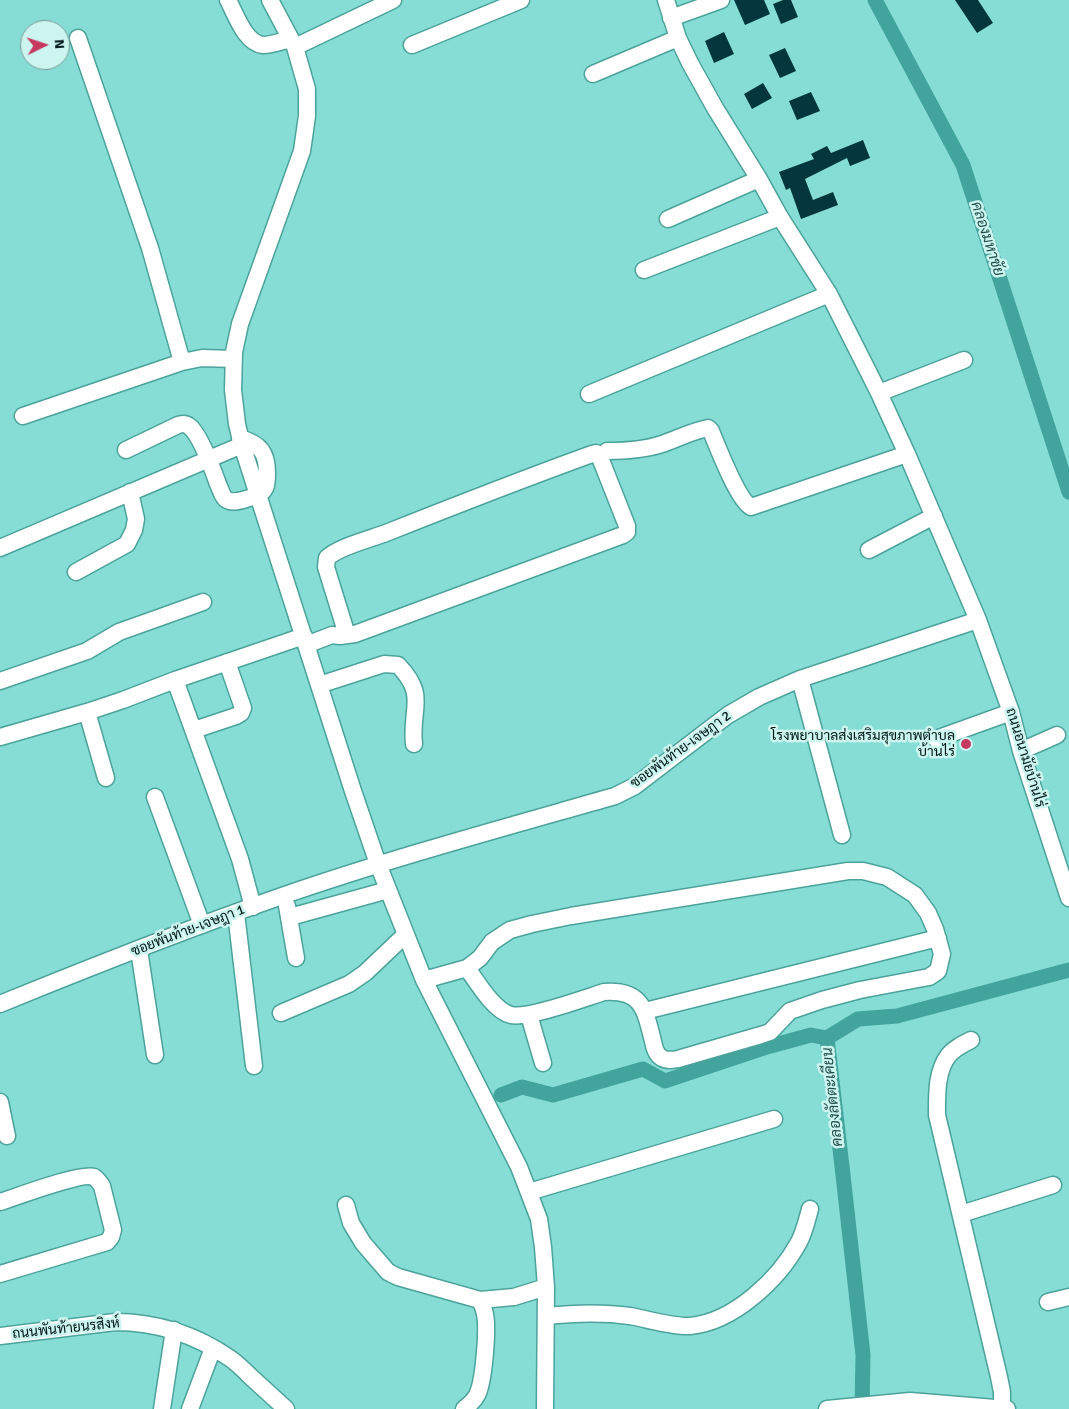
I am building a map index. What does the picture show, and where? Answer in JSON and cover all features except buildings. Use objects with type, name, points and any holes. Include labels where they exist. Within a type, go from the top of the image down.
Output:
[{"type":"street","points":[[228,0],[247,36],[255,43],[264,45],[293,43],[393,0]]},
{"type":"street","points":[[270,0],[293,43],[307,89],[308,116],[302,151],[240,324],[234,359],[232,390],[241,441],[378,864],[405,935],[424,980],[519,1167],[539,1219],[546,1287],[545,1409]]},
{"type":"street","points":[[412,45],[521,0]]},
{"type":"street","name":"ถนนอนามัยบ้านไร่","points":[[666,0],[678,38],[690,63],[780,217],[829,294],[907,454],[978,620],[1011,712],[1021,751],[1069,898]]},
{"type":"street","points":[[671,18],[721,0]]},
{"type":"street","points":[[78,38],[150,248],[182,362]]},
{"type":"street","points":[[594,74],[678,38]]},
{"type":"street","points":[[668,219],[759,179]]},
{"type":"street","points":[[644,270],[780,217]]},
{"type":"street","points":[[588,394],[829,294]]},
{"type":"street","points":[[23,416],[182,362],[202,358],[234,359]]},
{"type":"street","points":[[878,393],[964,360]]},
{"type":"street","points":[[126,450],[178,425],[184,424],[189,426],[195,433],[209,459],[224,498],[230,502],[236,502],[258,496]]},
{"type":"street","points":[[607,452],[643,449],[664,444],[708,428],[746,504],[751,507],[907,454]]},
{"type":"street","points":[[0,548],[209,459],[241,441]]},
{"type":"street","points":[[0,737],[87,712],[227,662],[332,635],[340,636],[355,634],[623,535],[627,532],[627,526],[598,455],[596,453],[592,454],[509,484],[333,552],[327,558],[326,567],[347,635]]},
{"type":"street","points":[[76,572],[127,544],[134,530],[136,519],[130,492]]},
{"type":"street","points":[[869,550],[934,516]]},
{"type":"street","points":[[0,681],[87,652],[119,632],[204,602]]},
{"type":"street","name":"ซอยพันท้าย-เจษฎา 2","points":[[378,864],[615,796],[635,786],[728,715],[776,689],[800,679],[978,620]]},
{"type":"street","points":[[194,730],[241,713],[242,704],[227,662]]},
{"type":"street","points":[[319,684],[384,664],[398,665],[404,671],[416,694],[417,706],[413,725],[414,744]]},
{"type":"street","points":[[800,679],[842,835]]},
{"type":"street","points":[[175,680],[240,859],[253,906]]},
{"type":"street","points":[[87,712],[106,778]]},
{"type":"street","points":[[936,740],[1011,712]]},
{"type":"street","points":[[1021,751],[1057,735]]},
{"type":"street","points":[[155,797],[202,925]]},
{"type":"street","name":"ซอยพันท้าย-เจษฎา 1","points":[[0,1004],[253,906],[378,864]]},
{"type":"street","points":[[424,980],[467,968],[480,958],[492,942],[510,930],[532,924],[580,914],[848,871],[863,871],[887,877],[915,895],[928,913],[942,954],[938,971],[929,977],[860,990],[822,1000],[790,1011],[770,1032],[678,1059],[663,1059],[659,1056],[654,1048],[645,1011],[635,998],[617,991],[604,992],[529,1015],[511,1015],[501,1010],[490,999],[467,968]]},
{"type":"street","points":[[290,917],[388,890]]},
{"type":"street","points":[[283,896],[290,917],[296,958]]},
{"type":"street","points":[[236,913],[254,1066]]},
{"type":"street","points":[[281,1013],[349,984],[365,972],[405,935]]},
{"type":"street","points":[[645,1011],[938,938]]},
{"type":"street","points":[[139,950],[155,1055]]},
{"type":"street","points":[[529,1015],[544,1063]]},
{"type":"street","points":[[832,1408],[910,1401],[1004,1409],[1002,1392],[937,1115],[938,1081],[943,1064],[948,1055],[971,1040]]},
{"type":"street","points":[[0,1102],[7,1136]]},
{"type":"street","points":[[529,1192],[774,1119]]},
{"type":"street","points":[[0,1202],[79,1177],[93,1177],[102,1186],[113,1230],[107,1242],[0,1274]]},
{"type":"street","points":[[960,1214],[1053,1185]]},
{"type":"street","points":[[346,1205],[351,1223],[363,1242],[388,1272],[398,1277],[480,1300],[514,1297],[546,1287]]},
{"type":"street","points":[[546,1316],[602,1313],[689,1326],[713,1321],[732,1311],[756,1294],[781,1268],[800,1241],[810,1210]]},
{"type":"street","points":[[1048,1302],[1069,1297]]},
{"type":"street","points":[[464,1409],[473,1401],[478,1393],[482,1379],[486,1331],[485,1315],[480,1300]]},
{"type":"street","name":"ถนนพันท้ายนรสิงห์","points":[[0,1336],[115,1322],[132,1322],[174,1330],[202,1341],[232,1360],[286,1409]]},
{"type":"street","points":[[162,1409],[174,1330]]},
{"type":"street","points":[[190,1409],[213,1348]]},
{"type":"waterway","name":"คลองมหาชัย","points":[[875,0],[963,165],[1069,492]]},
{"type":"waterway","name":"คลองลัดตะเคียน","points":[[862,1409],[863,1355],[827,1038],[858,1019],[897,1016],[1069,970]]},
{"type":"waterway","points":[[501,1095],[522,1087],[553,1095],[643,1069],[665,1081],[767,1047],[811,1035],[827,1038]]},
{"type":"place","name":"โรงพยาบาลส่งเสริมสุขภาพตำบล บ้านไร่","points":[[966,744]]}]
